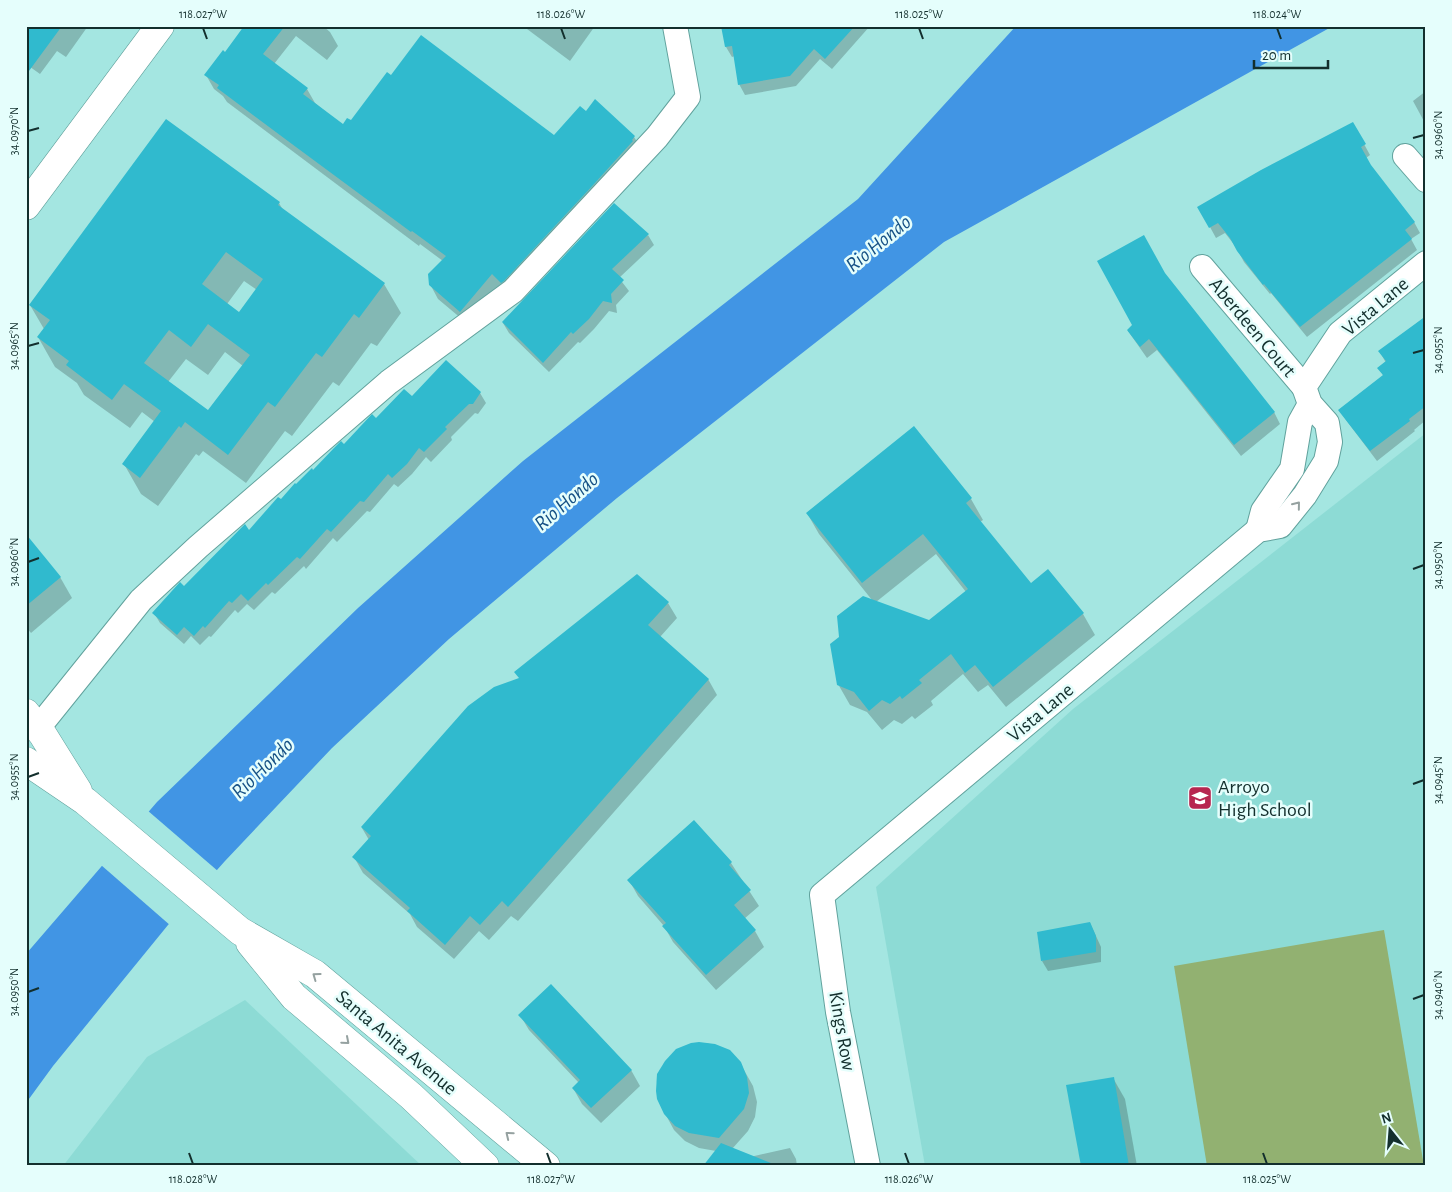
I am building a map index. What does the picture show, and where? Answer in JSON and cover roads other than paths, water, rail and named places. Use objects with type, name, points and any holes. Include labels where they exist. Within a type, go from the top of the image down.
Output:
[{"type":"main road","points":[[26,206],[160,26]]},
{"type":"main road","name":"Santa Anita Avenue","points":[[32,721],[84,801]]},
{"type":"main road","name":"Santa Anita Avenue","points":[[26,761],[84,801],[240,931],[315,974],[546,1166]]},
{"type":"main road","name":"Santa Anita Avenue","points":[[240,931],[294,997],[411,1096],[485,1166]]},
{"type":"street","points":[[32,721],[141,600],[198,547],[389,382],[514,291],[657,137],[688,97],[675,26]]},
{"type":"street","points":[[1405,156],[1426,180]]},
{"type":"street","name":"Vista Lane","points":[[1258,530],[1263,512],[1292,469],[1307,395],[1340,333],[1426,263]]},
{"type":"street","name":"Aberdeen Court","points":[[1202,267],[1307,395]]},
{"type":"street","name":"Vista Lane","points":[[822,895],[1258,530],[1280,526],[1305,495],[1326,461],[1330,442],[1327,423],[1307,395]]},
{"type":"street","name":"Kings Row","points":[[822,895],[838,1012],[868,1166]]},
{"type":"water","name":"Rio Hondo","points":[[1016,26],[1333,26],[944,242],[617,498],[449,639],[332,748],[225,861],[168,925],[53,1066],[26,1103],[26,954],[157,802],[358,608],[523,461],[858,199]]},
{"type":"place","name":"Arroyo High School","points":[[1200,798]]}]
